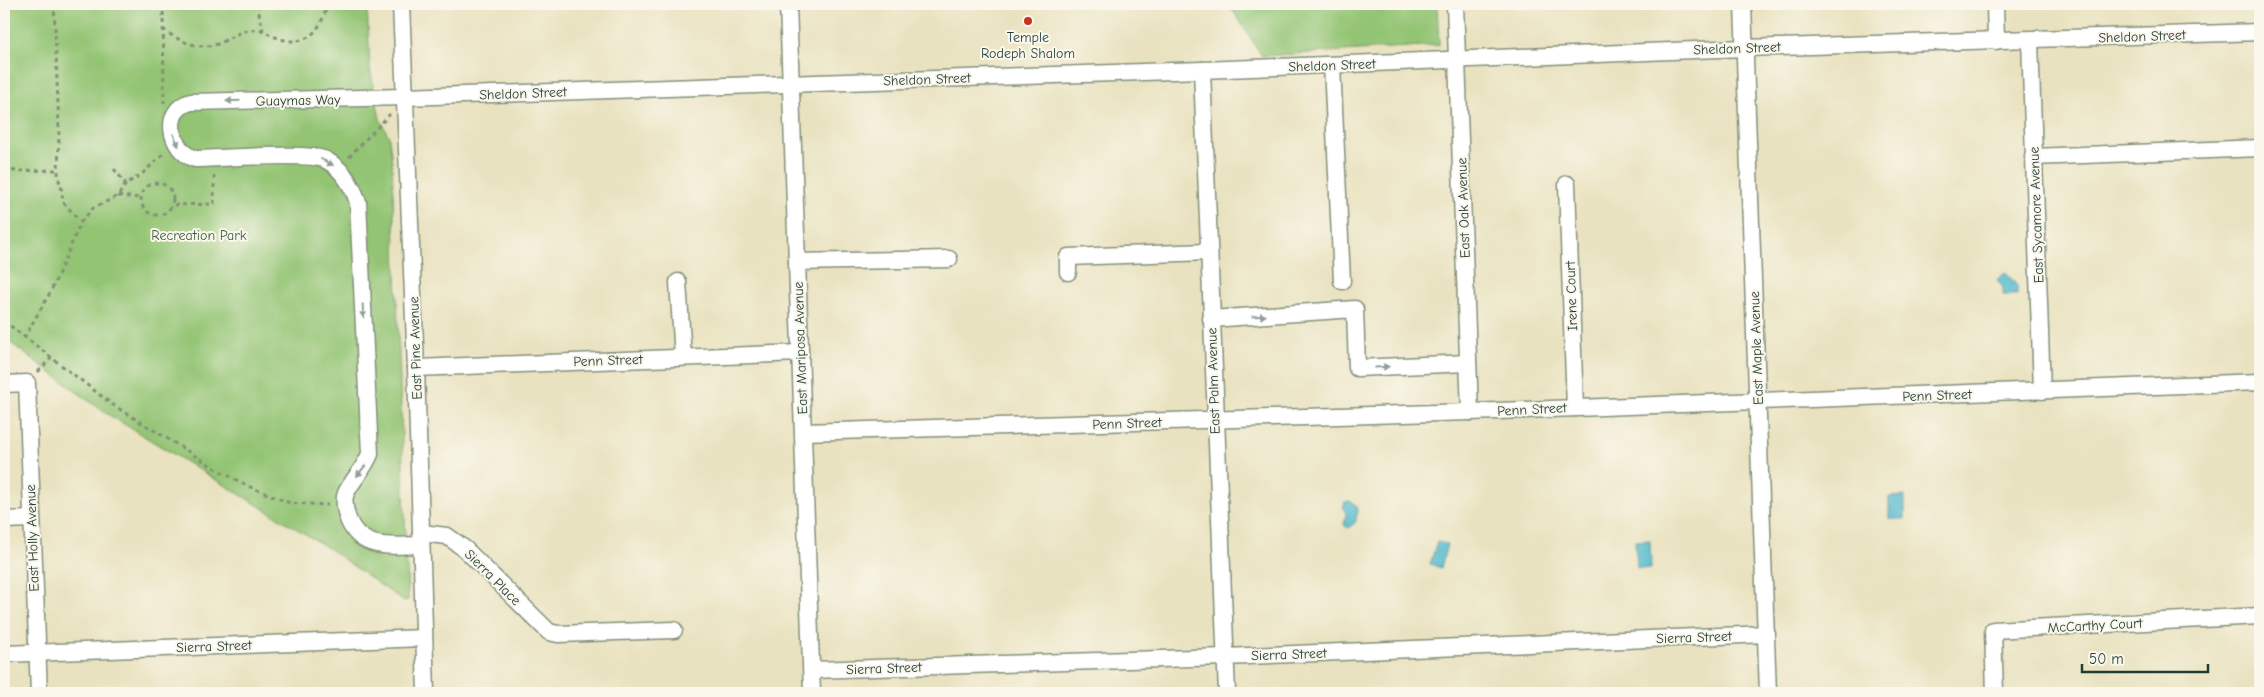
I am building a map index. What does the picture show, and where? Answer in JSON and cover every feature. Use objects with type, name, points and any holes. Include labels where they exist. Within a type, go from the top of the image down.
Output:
[{"type":"street","name":"East Pine Avenue","points":[[401,4],[416,368],[426,693]]},
{"type":"street","name":"East Mariposa Avenue","points":[[788,4],[812,693]]},
{"type":"street","name":"East Oak Avenue","points":[[1456,4],[1470,412]]},
{"type":"street","name":"East Maple Avenue","points":[[1743,4],[1768,693]]},
{"type":"street","points":[[1995,4],[1996,41]]},
{"type":"street","name":"Sheldon Street","points":[[404,97],[1202,70],[1744,48],[2260,32]]},
{"type":"street","name":"East Sycamore Avenue","points":[[2030,40],[2042,391]]},
{"type":"street","points":[[1332,64],[1342,281]]},
{"type":"street","name":"East Palm Avenue","points":[[1202,70],[1226,693]]},
{"type":"street","name":"Guaymas Way","points":[[191,102],[404,97]]},
{"type":"street","name":"Sierra Place","points":[[191,102],[181,105],[173,115],[172,132],[177,145],[185,156],[195,159],[306,156],[325,159],[339,170],[353,186],[358,202],[370,454],[365,467],[345,495],[345,511],[351,528],[362,539],[389,546],[447,536],[465,549],[544,628],[558,634],[674,630]]},
{"type":"street","points":[[2034,157],[2260,148]]},
{"type":"street","name":"Irene Court","points":[[1567,184],[1575,408]]},
{"type":"street","points":[[1068,272],[1068,257],[1208,252]]},
{"type":"street","points":[[797,262],[949,259]]},
{"type":"street","points":[[678,282],[683,357]]},
{"type":"street","points":[[1211,319],[1355,309],[1357,368],[1468,363]]},
{"type":"street","name":"Penn Street","points":[[416,368],[800,353]]},
{"type":"street","name":"Penn Street","points":[[803,432],[1470,412],[2260,382]]},
{"type":"street","name":"East Holly Avenue","points":[[4,384],[27,383],[39,693]]},
{"type":"street","points":[[4,520],[31,519]]},
{"type":"street","name":"McCarthy Court","points":[[1995,693],[1992,630],[2260,616]]},
{"type":"street","name":"Sierra Street","points":[[812,670],[1225,657],[1767,634]]},
{"type":"street","name":"Sierra Street","points":[[4,654],[424,638]]},
{"type":"path","points":[[54,4],[59,131],[58,170],[63,202],[81,222]]},
{"type":"path","points":[[163,4],[164,104]]},
{"type":"path","points":[[257,4],[263,31]]},
{"type":"path","points":[[163,29],[183,42],[211,46],[242,30],[252,28],[285,40],[307,37],[323,21],[327,4]]},
{"type":"path","points":[[347,159],[392,112]]},
{"type":"path","points":[[24,338],[51,291],[81,222],[93,208],[118,196],[126,184],[142,174],[169,150]]},
{"type":"path","points":[[4,171],[58,170]]},
{"type":"path","points":[[114,170],[126,184]]},
{"type":"path","points":[[174,205],[174,196],[163,184],[154,183],[146,186],[140,198],[144,211],[154,216],[163,215],[174,205],[214,204],[214,170],[223,170]]},
{"type":"path","points":[[118,196],[140,198]]},
{"type":"path","points":[[4,321],[113,405],[218,470],[248,486],[290,503],[315,506],[334,505]]},
{"type":"green space","name":"Recreation Park","points":[[4,4],[367,4],[370,68],[380,119],[389,137],[392,162],[408,600],[403,601],[325,546],[104,412],[4,338]]},
{"type":"green space","points":[[1229,4],[1437,4],[1439,45],[1262,56]]},
{"type":"water","points":[[2006,272],[2017,286],[2017,295],[2003,295],[2003,288],[1997,280]]},
{"type":"water","points":[[1905,496],[1905,519],[1889,519],[1889,497]]},
{"type":"water","points":[[1350,501],[1355,505],[1357,513],[1355,523],[1348,528],[1344,525],[1346,513],[1343,508],[1345,502]]},
{"type":"water","points":[[1650,540],[1651,569],[1637,568],[1635,541]]},
{"type":"water","points":[[1437,542],[1447,544],[1441,568],[1430,564]]},
{"type":"place","name":"Temple Rodeph Shalom","points":[[1028,21]]}]
